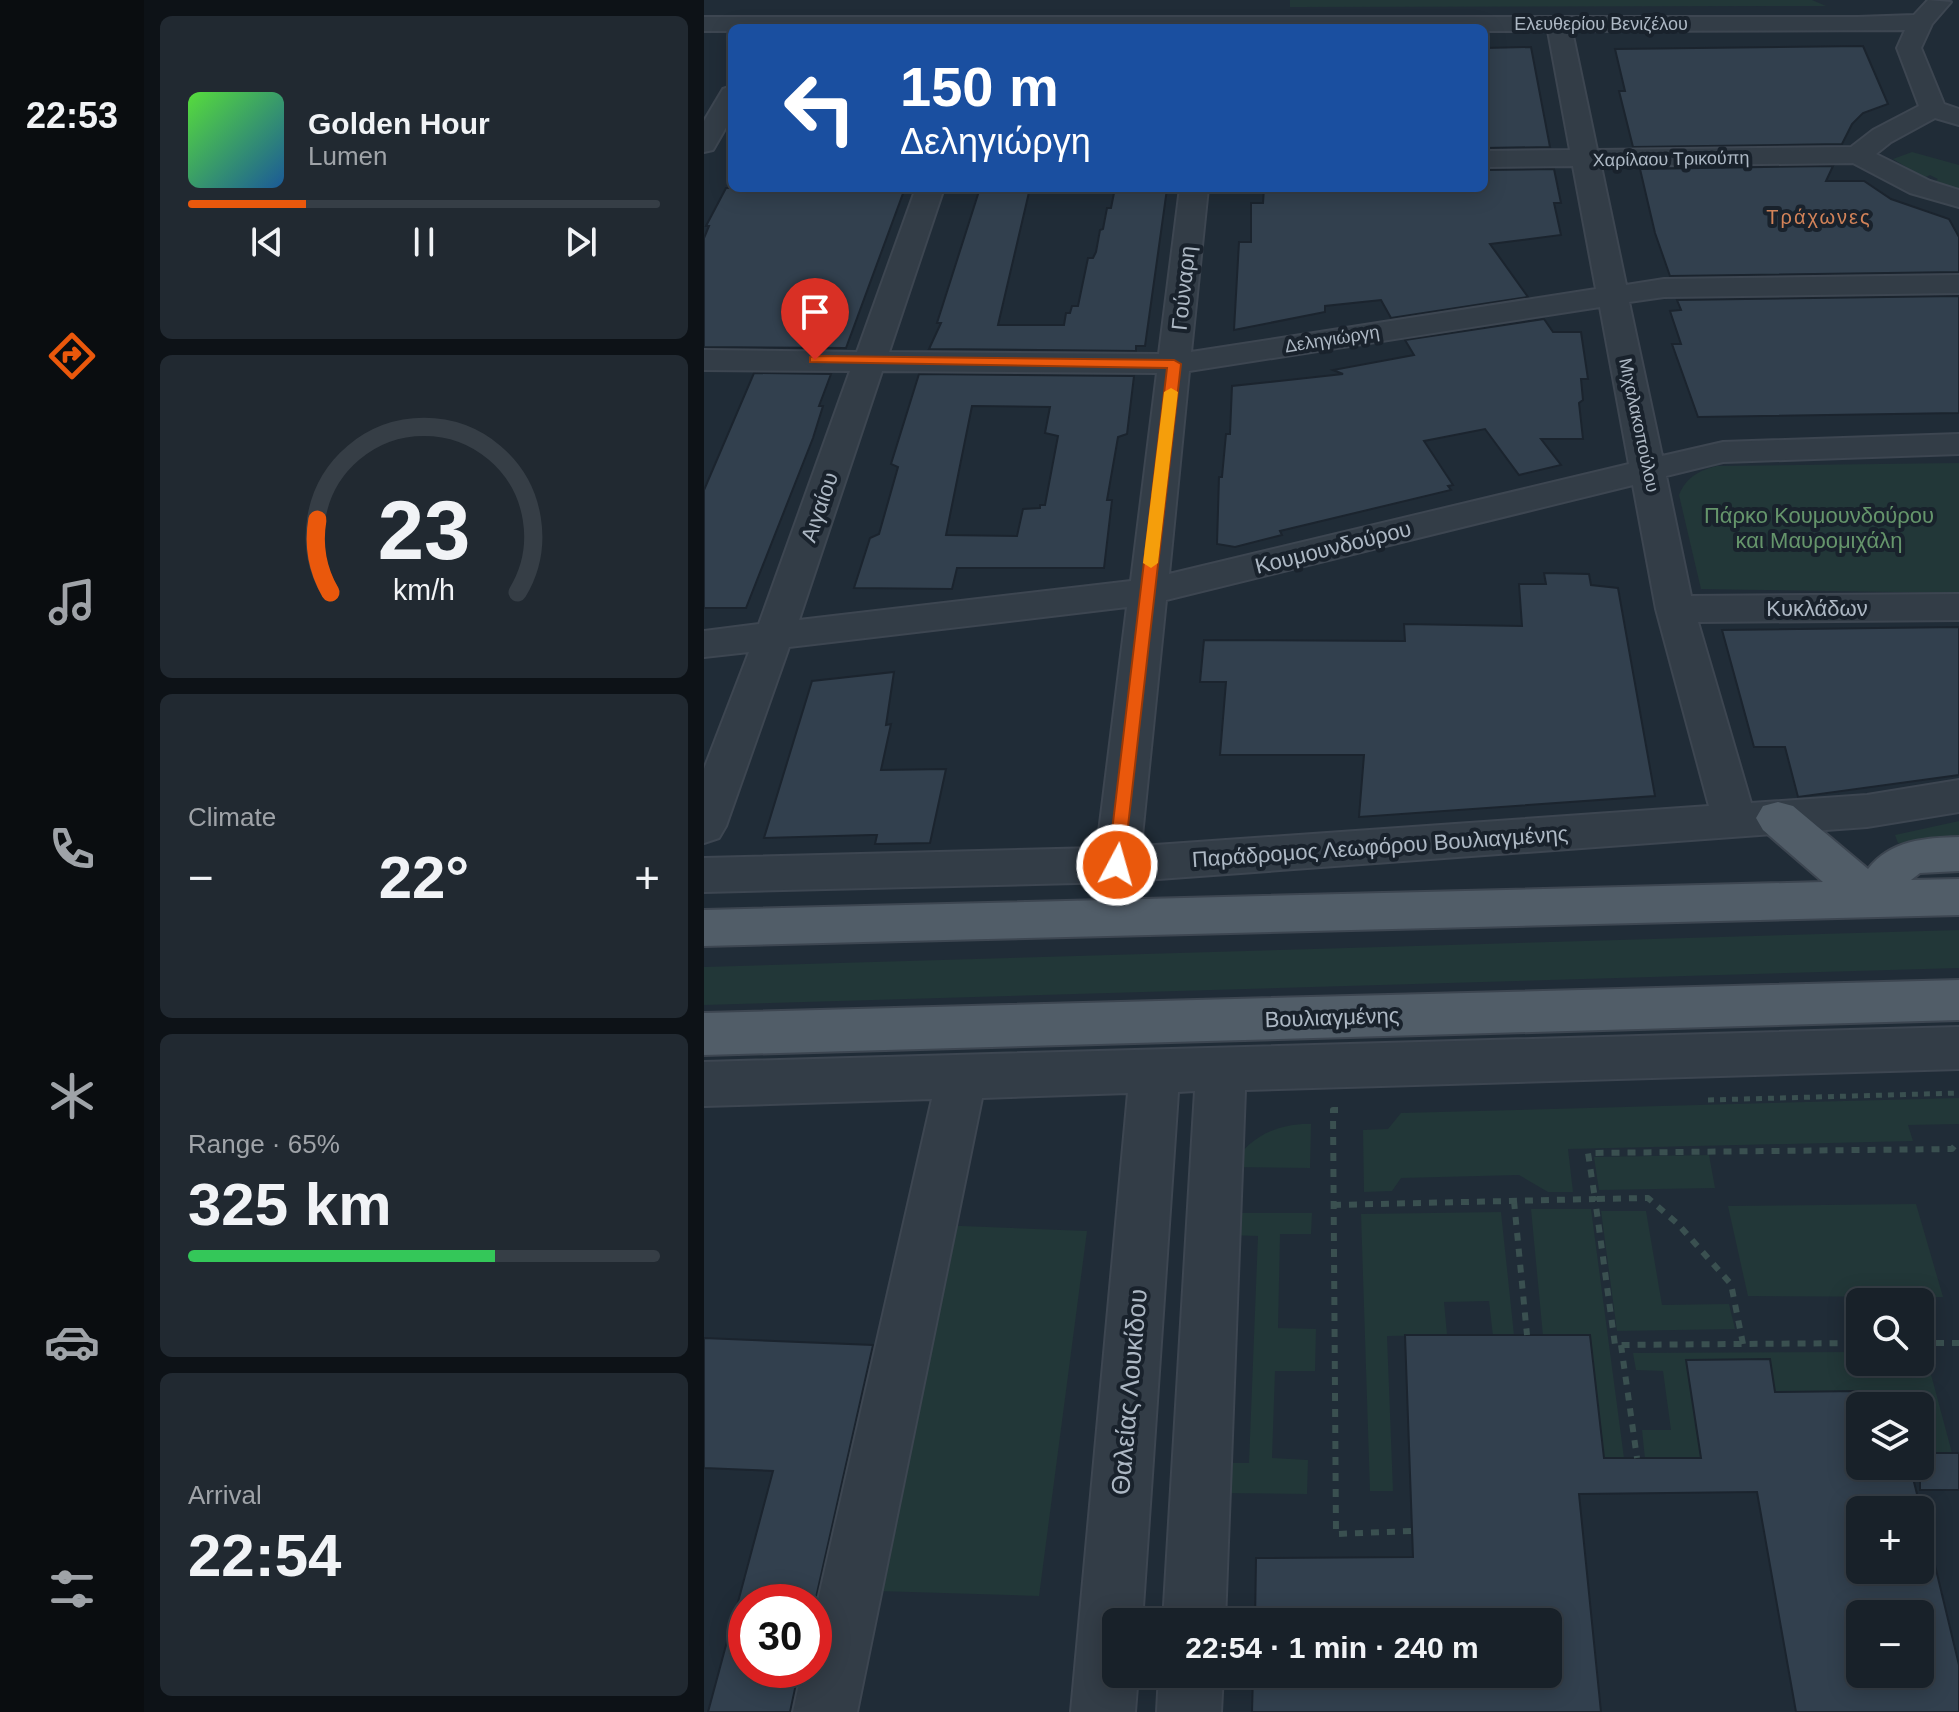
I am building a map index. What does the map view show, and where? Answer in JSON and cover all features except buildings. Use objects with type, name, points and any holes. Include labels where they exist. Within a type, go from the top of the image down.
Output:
[{"type":"main road","points":[[1778,818],[1872,899]]},
{"type":"main road","points":[[1872,899],[1892,868],[1908,858],[1959,854]]},
{"type":"main road","points":[[704,928],[1959,897]]},
{"type":"main road","name":"Βουλιαγμένης","points":[[704,1034],[1959,1000]]},
{"type":"street","points":[[1883,0],[1939,16]]},
{"type":"street","points":[[1813,24],[1825,20],[1832,4],[1939,16]]},
{"type":"street","points":[[1933,109],[1909,48],[1939,16]]},
{"type":"street","name":"Ελευθερίου Βενιζέλου","points":[[1488,25],[1813,24],[1939,16]]},
{"type":"street","name":"Ελευθερίου Βενιζέλου","points":[[704,24],[728,25]]},
{"type":"street","name":"Μιχαλακοπούλου","points":[[1559,25],[1583,160],[1649,470],[1675,609],[1735,821]]},
{"type":"street","points":[[704,144],[728,101]]},
{"type":"street","points":[[1959,117],[1933,109],[1882,136],[1858,155],[1920,187],[1959,199]]},
{"type":"street","name":"Χαρίλαου Τρικούπη","points":[[1488,159],[1858,155]]},
{"type":"street","points":[[704,156],[728,156]]},
{"type":"street","name":"Αιγαίου","points":[[704,826],[774,636],[929,192]]},
{"type":"street","name":"Γούναρη","points":[[1117,865],[1194,192]]},
{"type":"street","name":"Δεληγιώργη","points":[[704,360],[1174,364],[1664,288],[1959,284]]},
{"type":"street","name":"Κουμουνδούρου","points":[[704,644],[1147,592],[1723,452],[1959,444]]},
{"type":"street","name":"Κυκλάδων","points":[[1675,609],[1959,607]]},
{"type":"street","name":"Παράδρομος Λεωφόρου Βουλιαγμένης","points":[[704,875],[1117,865],[1867,811],[1959,796]]},
{"type":"street","points":[[704,1084],[1959,1048]]},
{"type":"street","points":[[1195,1608],[1221,1070]]},
{"type":"street","name":"Θαλείας Λουκίδου","points":[[1103,1712],[1153,1109],[1153,1072]]},
{"type":"street","points":[[825,1712],[962,1075]]},
{"type":"street","points":[[1189,1712],[1190,1688]]},
{"type":"path","points":[[1345,1109],[1333,1110],[1336,1534],[1412,1531]]},
{"type":"path","points":[[1846,1343],[1615,1345],[1588,1153],[1952,1149],[1959,1141]]},
{"type":"path","points":[[1333,1205],[1648,1198],[1731,1284],[1743,1344]]},
{"type":"path","points":[[1514,1201],[1527,1335]]},
{"type":"path","points":[[1934,1343],[1959,1343]]},
{"type":"path","points":[[1621,1345],[1637,1458]]},
{"type":"green space","points":[[1290,0],[1812,0],[1826,6],[1290,7]]},
{"type":"green space","points":[[1912,152],[1959,165],[1959,191],[1933,183],[1938,179],[1930,175],[1924,178],[1893,159]]},
{"type":"green space","name":"Πάρκο Κουμουνδούρου και Μαυρομιχάλη","points":[[1959,463],[1959,593],[1701,589],[1679,495],[1686,483],[1699,472],[1717,466]]},
{"type":"green space","points":[[1959,821],[1959,841],[1898,843],[1895,835]]},
{"type":"green space","points":[[1959,930],[1959,968],[704,1005],[704,967]]},
{"type":"green space","points":[[1959,1098],[1959,1124],[1908,1125],[1913,1141],[1568,1149],[1573,1192],[1548,1192],[1519,1175],[1401,1178],[1392,1191],[1364,1192],[1363,1130],[1388,1129],[1401,1113]]},
{"type":"green space","points":[[1311,1124],[1310,1168],[1231,1167],[1246,1148],[1264,1134],[1286,1126]]},
{"type":"green space","points":[[1709,1155],[1715,1188],[1599,1190],[1594,1157]]},
{"type":"green space","points":[[1916,1204],[1943,1297],[1934,1297],[1934,1288],[1846,1288],[1846,1297],[1748,1296],[1728,1206]]},
{"type":"green space","points":[[1531,1209],[1591,1209],[1624,1458],[1604,1459],[1590,1335],[1543,1336]]},
{"type":"green space","points":[[1601,1211],[1646,1211],[1662,1305],[1729,1304],[1735,1329],[1617,1331]]},
{"type":"green space","points":[[1501,1212],[1514,1335],[1493,1336],[1489,1301],[1444,1302],[1447,1335],[1387,1336],[1393,1491],[1370,1491],[1361,1214]]},
{"type":"green space","points":[[1227,1213],[1312,1213],[1311,1234],[1280,1234],[1278,1328],[1316,1329],[1315,1371],[1275,1371],[1272,1458],[1308,1460],[1307,1494],[1215,1493],[1217,1463],[1249,1463],[1258,1236],[1226,1235]]},
{"type":"green space","points":[[912,1224],[1087,1231],[1039,1596],[832,1590],[832,1584],[812,1584]]},
{"type":"green space","points":[[1846,1352],[1846,1376],[1931,1376],[1952,1453],[1934,1453],[1934,1392],[1775,1392],[1769,1359],[1687,1360],[1701,1458],[1645,1459],[1642,1430],[1671,1430],[1663,1371],[1636,1370],[1633,1353]]},
{"type":"slow traffic","points":[[1151,563],[1171,392]]},
{"type":"district","name":"Τράχωνες","points":[[1819,217]]},
{"type":"route","points":[[815,360],[1174,364],[1117,865]]}]
